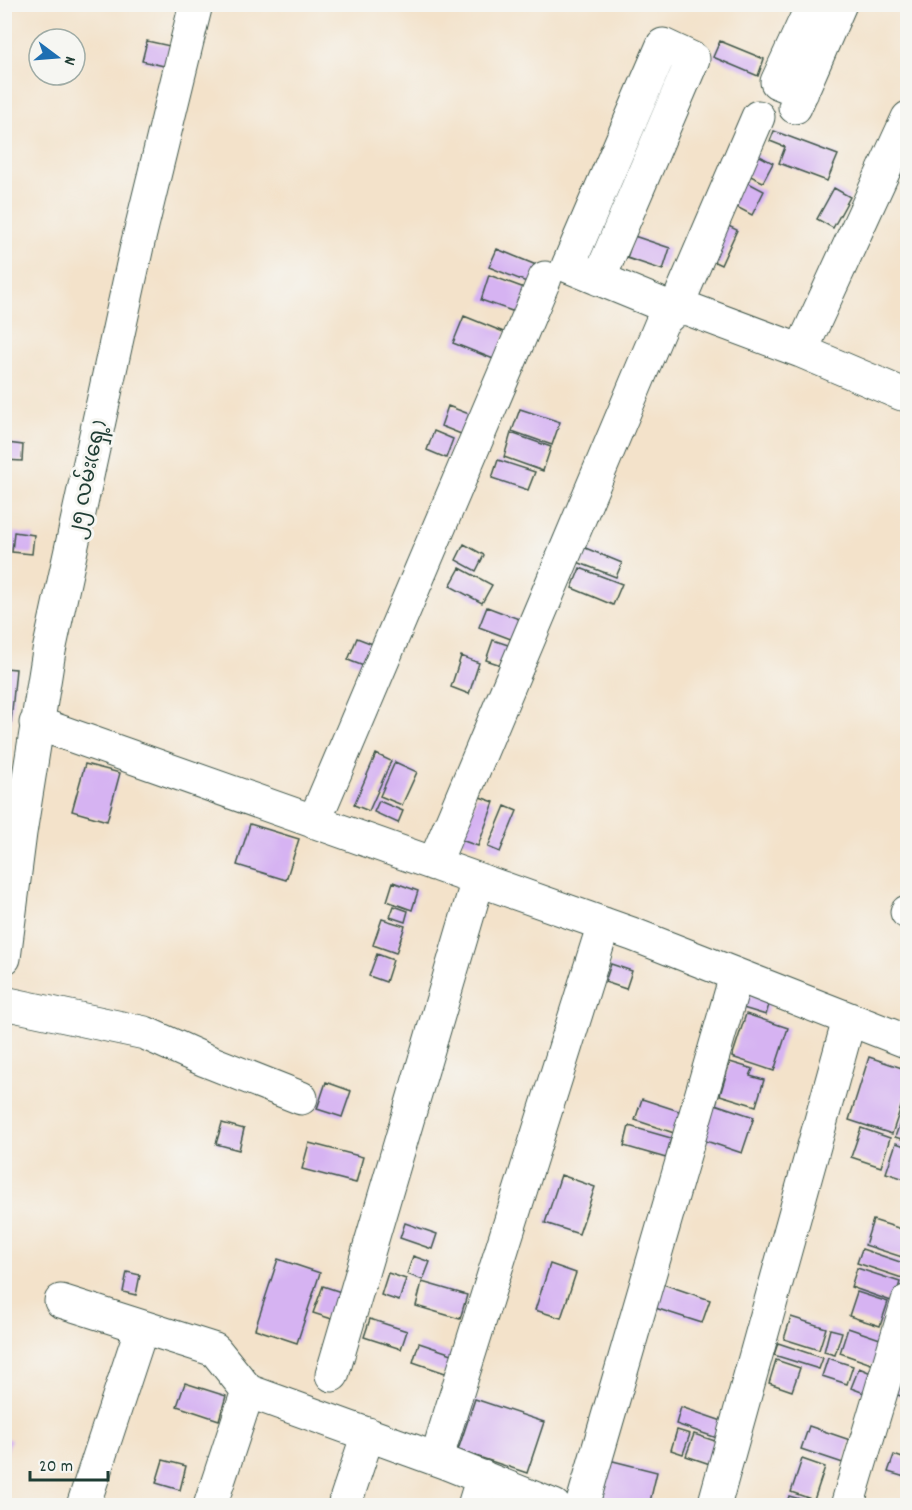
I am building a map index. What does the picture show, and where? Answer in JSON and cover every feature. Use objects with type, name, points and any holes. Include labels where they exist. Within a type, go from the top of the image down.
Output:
[{"type":"street","name":"၂၅ လမ်း(ရှေ့)","points":[[4,958],[17,766],[36,723],[51,639],[137,246],[196,4]]},
{"type":"street","points":[[799,100],[831,5]]},
{"type":"street","points":[[599,279],[693,59],[663,45],[568,266],[599,279],[675,310],[686,308],[801,351],[902,394]]},
{"type":"street","points":[[434,864],[662,322],[675,310],[758,117]]},
{"type":"street","points":[[801,351],[908,118]]},
{"type":"street","points":[[627,131],[657,143]]},
{"type":"street","points":[[605,180],[636,191]]},
{"type":"street","points":[[314,822],[545,278]]},
{"type":"street","points":[[36,723],[604,924],[908,1042]]},
{"type":"street","points":[[332,1375],[478,880]]},
{"type":"street","points":[[444,1462],[440,1451],[443,1437],[604,924]]},
{"type":"street","points":[[582,1506],[736,976]]},
{"type":"street","points":[[4,1003],[145,1033],[205,1060],[301,1098]]},
{"type":"street","points":[[714,1506],[849,1020]]},
{"type":"street","points":[[61,1300],[215,1350],[248,1391],[444,1462],[478,1491],[554,1506]]},
{"type":"street","points":[[847,1506],[908,1301]]},
{"type":"street","points":[[83,1506],[142,1327]]},
{"type":"street","points":[[210,1506],[248,1391]]},
{"type":"street","points":[[344,1506],[368,1434]]},
{"type":"building","points":[[147,41],[170,46],[164,66],[142,61]]},
{"type":"building","points":[[720,41],[764,59],[758,76],[713,57]]},
{"type":"building","points":[[774,131],[838,155],[827,181],[779,163],[785,147],[770,141]]},
{"type":"building","points":[[908,151],[908,179],[898,175]]},
{"type":"building","points":[[752,152],[773,163],[763,182],[742,172]]},
{"type":"building","points":[[743,180],[764,191],[752,215],[731,204]]},
{"type":"building","points":[[834,188],[850,197],[833,228],[817,219]]},
{"type":"building","points":[[718,221],[737,230],[721,265],[702,256]]},
{"type":"building","points":[[634,236],[670,248],[663,270],[627,258]]},
{"type":"building","points":[[497,249],[541,267],[534,285],[489,267]]},
{"type":"building","points":[[489,275],[538,293],[529,317],[481,300]]},
{"type":"building","points":[[464,316],[506,333],[496,360],[453,343]]},
{"type":"building","points":[[448,406],[469,414],[461,434],[441,426]]},
{"type":"building","points":[[520,409],[560,422],[552,445],[512,431]]},
{"type":"building","points":[[434,431],[453,439],[446,458],[427,450]]},
{"type":"building","points":[[511,433],[551,447],[543,471],[504,457]]},
{"type":"building","points":[[7,443],[23,445],[22,461],[5,460]]},
{"type":"building","points":[[498,460],[535,472],[528,490],[492,478]]},
{"type":"building","points":[[14,532],[34,535],[32,554],[12,552]]},
{"type":"building","points":[[464,544],[484,555],[476,571],[456,560]]},
{"type":"building","points":[[583,547],[622,563],[616,577],[577,562]]},
{"type":"building","points":[[4,566],[8,567],[6,587],[4,587]]},
{"type":"building","points":[[460,568],[492,585],[482,603],[450,586]]},
{"type":"building","points":[[580,568],[622,584],[613,605],[572,588]]},
{"type":"building","points":[[487,607],[524,621],[516,641],[479,627]]},
{"type":"building","points":[[357,638],[383,648],[374,670],[348,660]]},
{"type":"building","points":[[493,640],[514,647],[507,667],[486,660]]},
{"type":"building","points":[[461,656],[479,663],[469,694],[451,687]]},
{"type":"building","points":[[4,668],[16,669],[11,722],[4,721]]},
{"type":"building","points":[[376,754],[391,761],[369,811],[354,805]]},
{"type":"building","points":[[395,762],[417,772],[402,805],[380,796]]},
{"type":"building","points":[[85,764],[120,773],[107,821],[72,811]]},
{"type":"building","points":[[4,779],[14,780],[11,810],[4,809]]},
{"type":"building","points":[[477,796],[494,802],[478,846],[461,840]]},
{"type":"building","points":[[379,801],[403,811],[398,823],[374,812]]},
{"type":"building","points":[[505,806],[517,811],[500,852],[488,847]]},
{"type":"building","points":[[250,824],[299,839],[286,880],[237,865]]},
{"type":"building","points":[[393,882],[418,891],[412,910],[387,901]]},
{"type":"building","points":[[394,906],[408,911],[405,922],[390,917]]},
{"type":"building","points":[[382,919],[405,926],[396,953],[373,945]]},
{"type":"building","points":[[377,954],[393,960],[386,982],[369,976]]},
{"type":"building","points":[[611,964],[632,971],[626,989],[605,982]]},
{"type":"building","points":[[747,994],[770,1001],[766,1015],[743,1008]]},
{"type":"building","points":[[746,1014],[788,1028],[774,1071],[732,1057]]},
{"type":"building","points":[[869,1057],[908,1070],[908,1086],[892,1134],[849,1120]]},
{"type":"building","points":[[730,1062],[753,1069],[750,1076],[764,1080],[756,1106],[720,1095]]},
{"type":"building","points":[[326,1082],[351,1091],[342,1117],[317,1109]]},
{"type":"building","points":[[642,1099],[685,1113],[677,1134],[635,1120]]},
{"type":"building","points":[[908,1101],[908,1141],[895,1137]]},
{"type":"building","points":[[709,1102],[754,1117],[742,1153],[697,1138]]},
{"type":"building","points":[[222,1123],[244,1129],[239,1150],[216,1144]]},
{"type":"building","points":[[629,1126],[671,1138],[666,1158],[624,1146]]},
{"type":"building","points":[[861,1128],[890,1138],[881,1167],[851,1157]]},
{"type":"building","points":[[309,1143],[363,1157],[356,1183],[302,1169]]},
{"type":"building","points":[[896,1143],[908,1147],[908,1180],[886,1173]]},
{"type":"building","points":[[561,1175],[595,1187],[579,1234],[545,1223]]},
{"type":"building","points":[[873,1220],[908,1231],[908,1259],[865,1245]]},
{"type":"building","points":[[405,1223],[437,1234],[432,1249],[400,1238]]},
{"type":"building","points":[[862,1249],[906,1264],[902,1278],[857,1263]]},
{"type":"building","points":[[413,1256],[430,1262],[423,1280],[407,1274]]},
{"type":"building","points":[[278,1259],[320,1273],[297,1343],[255,1329]]},
{"type":"building","points":[[550,1264],[576,1273],[561,1318],[535,1310]]},
{"type":"building","points":[[857,1268],[900,1282],[894,1302],[851,1287]]},
{"type":"building","points":[[127,1272],[140,1275],[136,1295],[123,1292]]},
{"type":"building","points":[[388,1273],[406,1279],[399,1301],[381,1295]]},
{"type":"building","points":[[422,1282],[467,1295],[460,1319],[416,1306]]},
{"type":"building","points":[[660,1283],[710,1300],[702,1323],[652,1307]]},
{"type":"building","points":[[323,1286],[341,1292],[332,1319],[313,1313]]},
{"type":"building","points":[[857,1292],[888,1302],[880,1326],[849,1316]]},
{"type":"building","points":[[791,1317],[826,1328],[819,1350],[784,1339]]},
{"type":"building","points":[[370,1319],[407,1331],[401,1349],[364,1337]]},
{"type":"building","points":[[848,1328],[883,1340],[874,1365],[840,1353]]},
{"type":"building","points":[[830,1329],[842,1332],[835,1355],[824,1352]]},
{"type":"building","points":[[419,1343],[461,1357],[454,1376],[413,1362]]},
{"type":"building","points":[[778,1343],[823,1358],[819,1369],[774,1355]]},
{"type":"building","points":[[908,1356],[908,1398],[894,1394]]},
{"type":"building","points":[[828,1358],[853,1366],[847,1384],[822,1376]]},
{"type":"building","points":[[776,1360],[800,1368],[792,1391],[769,1383]]},
{"type":"building","points":[[859,1368],[871,1373],[864,1393],[851,1388]]},
{"type":"building","points":[[185,1383],[226,1396],[219,1420],[177,1406]]},
{"type":"building","points":[[475,1399],[544,1422],[527,1473],[458,1450]]},
{"type":"building","points":[[681,1407],[725,1422],[720,1439],[676,1424]]},
{"type":"building","points":[[809,1426],[850,1440],[843,1463],[801,1449]]},
{"type":"building","points":[[677,1430],[690,1434],[683,1454],[671,1450]]},
{"type":"building","points":[[694,1434],[718,1442],[710,1464],[686,1456]]},
{"type":"building","points":[[4,1437],[11,1440],[5,1459],[4,1459]]},
{"type":"building","points":[[894,1455],[908,1460],[908,1478],[888,1472]]},
{"type":"building","points":[[802,1459],[825,1467],[814,1500],[791,1492]]},
{"type":"building","points":[[163,1460],[186,1466],[180,1490],[156,1483]]},
{"type":"building","points":[[609,1460],[657,1472],[649,1506],[617,1506],[599,1501]]},
{"type":"building","points":[[789,1496],[811,1502],[810,1506],[786,1506]]}]
